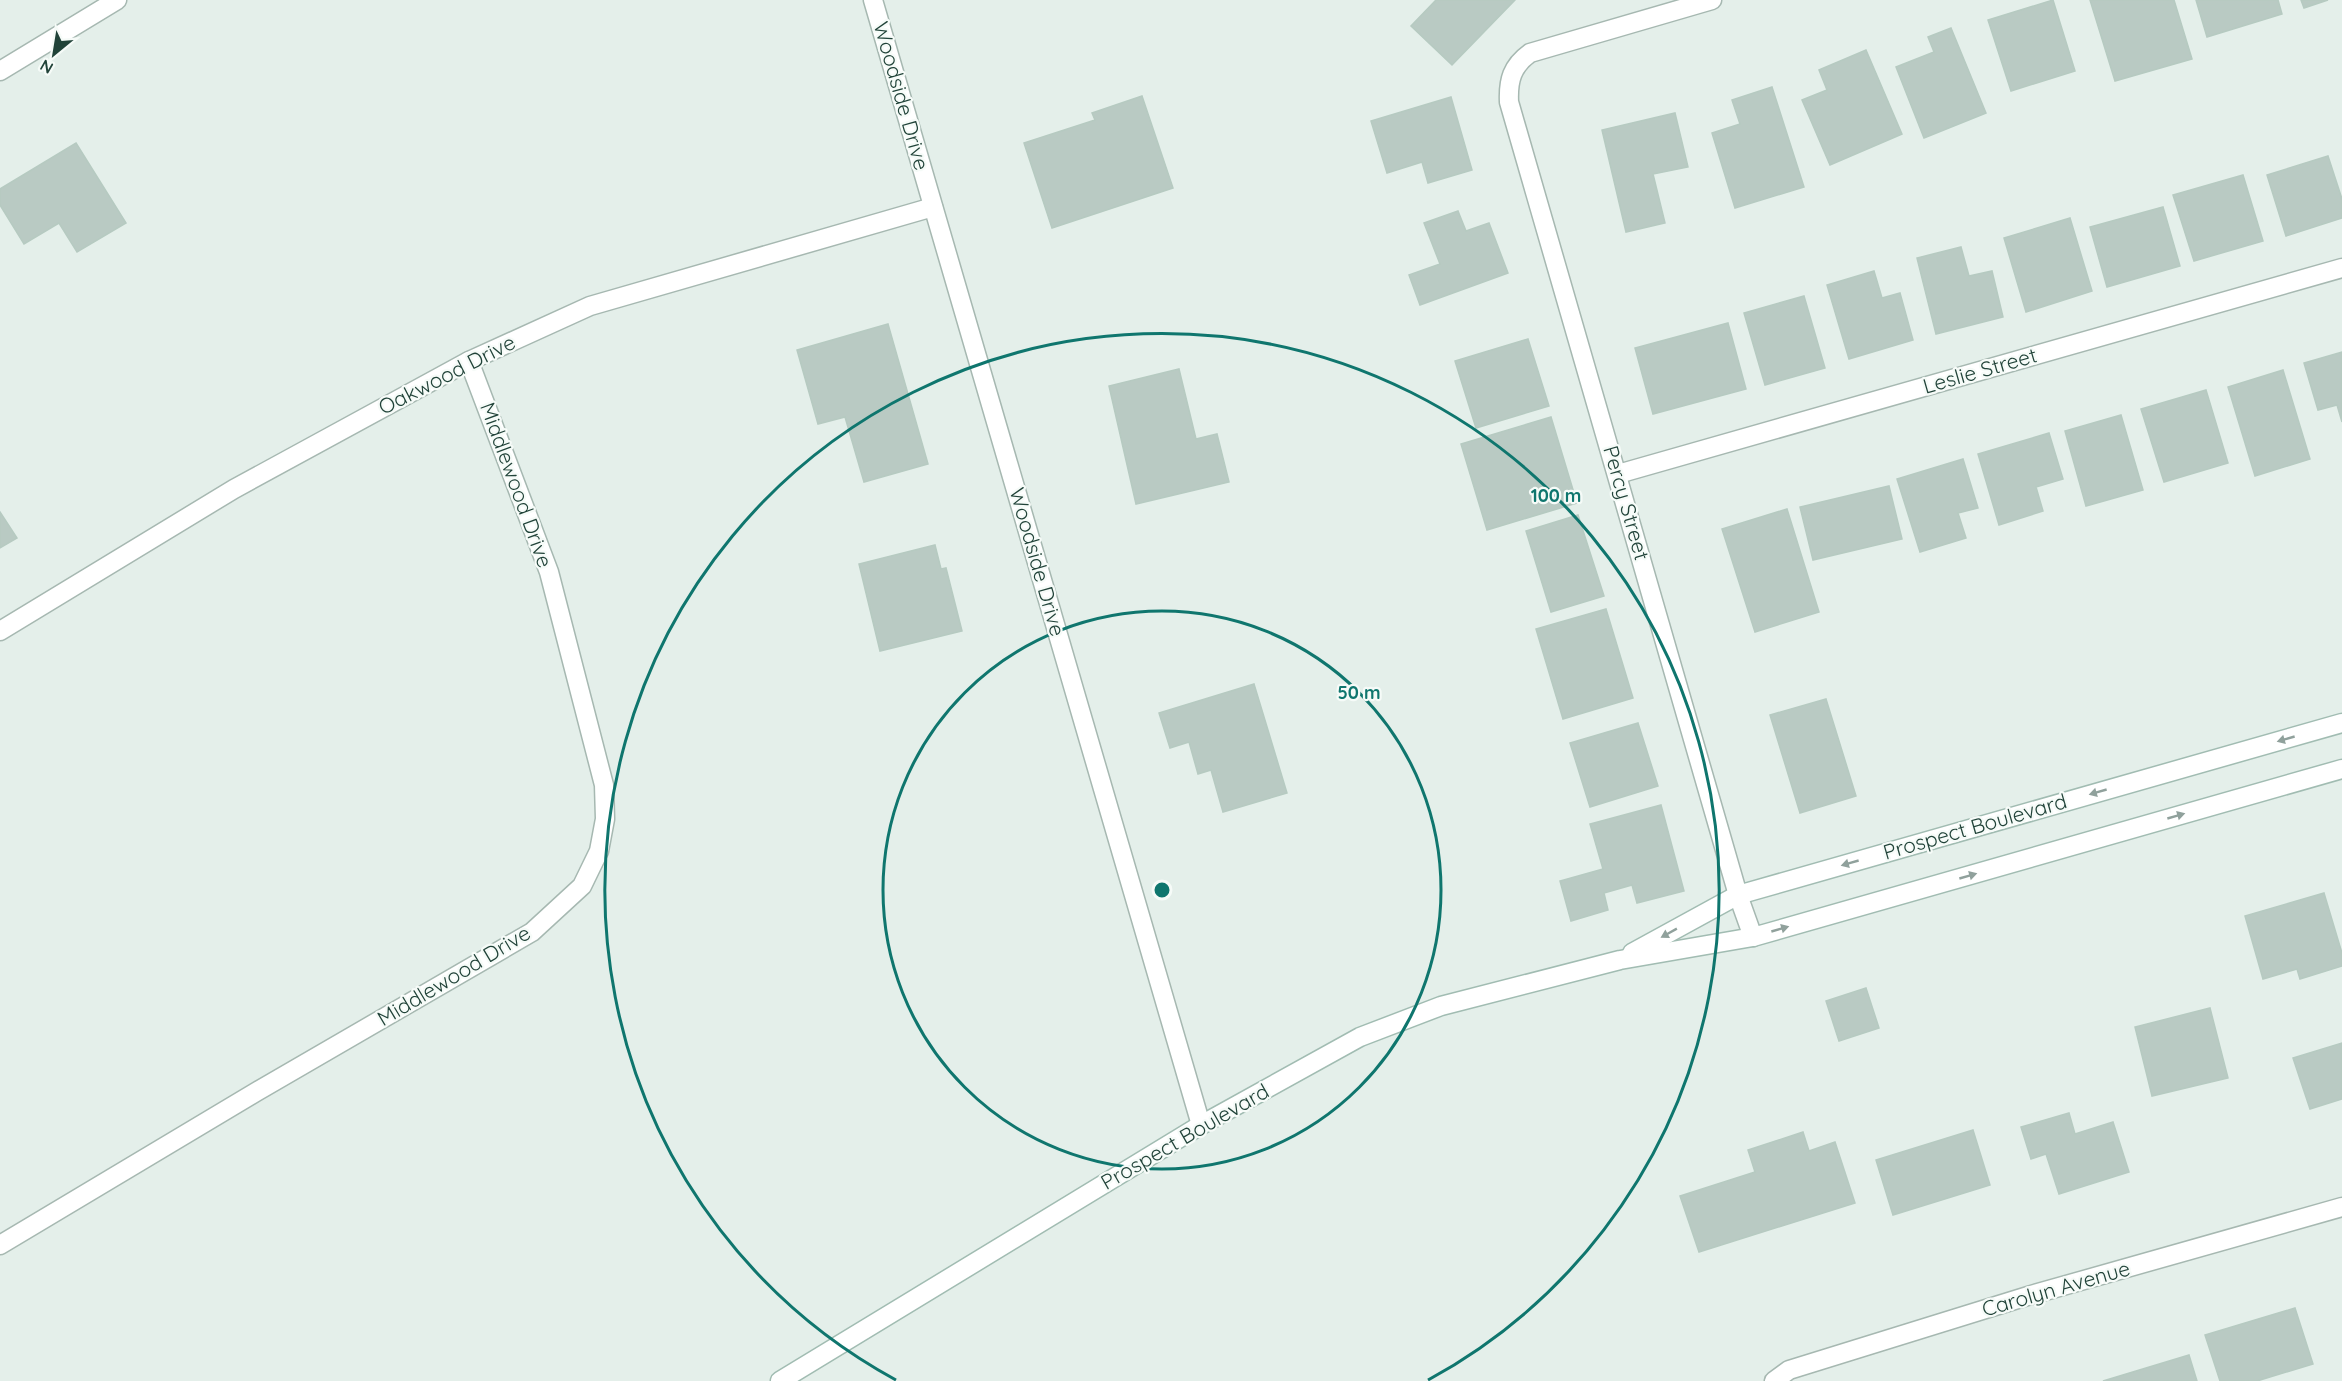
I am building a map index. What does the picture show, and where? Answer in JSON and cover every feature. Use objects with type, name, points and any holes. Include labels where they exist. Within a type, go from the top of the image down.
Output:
[{"type":"street","points":[[0,71],[117,0]]},
{"type":"street","name":"Woodside Drive","points":[[873,0],[1200,1125]]},
{"type":"street","name":"Percy Street","points":[[1712,0],[1530,53],[1513,69],[1508,83],[1509,102],[1738,895],[1753,937]]},
{"type":"street","name":"Oakwood Drive","points":[[0,631],[234,489],[469,361],[590,306],[933,207]]},
{"type":"street","name":"Leslie Street","points":[[1618,474],[2342,268]]},
{"type":"street","name":"Middlewood Drive","points":[[0,1245],[256,1092],[532,932],[582,886],[599,851],[605,819],[604,785],[549,572],[469,361]]},
{"type":"street","name":"Prospect Boulevard","points":[[1620,960],[1738,895],[2342,723]]},
{"type":"street","name":"Prospect Boulevard","points":[[780,1381],[1200,1125],[1360,1037],[1441,1006],[1620,960],[1753,937],[2342,769]]},
{"type":"street","name":"Carolyn Avenue","points":[[1773,1381],[1789,1370],[2009,1302],[2342,1207]]},
{"type":"building","points":[[1436,0],[1515,0],[1452,65],[1411,26]]},
{"type":"building","points":[[2053,0],[2075,71],[2011,91],[1988,20]]},
{"type":"building","points":[[2090,0],[2174,0],[2192,59],[2115,81]]},
{"type":"building","points":[[2196,0],[2278,0],[2282,14],[2207,37]]},
{"type":"building","points":[[2301,0],[2328,0],[2304,8]]},
{"type":"building","points":[[1951,28],[1986,113],[1924,138],[1896,67],[1934,52],[1928,37]]},
{"type":"building","points":[[1866,50],[1902,134],[1830,165],[1802,100],[1827,90],[1819,70]]},
{"type":"building","points":[[1772,87],[1804,187],[1735,208],[1712,133],[1740,124],[1732,100]]},
{"type":"building","points":[[1142,96],[1173,188],[1052,228],[1024,143],[1095,120],[1092,113]]},
{"type":"building","points":[[1451,97],[1472,170],[1428,183],[1422,162],[1387,173],[1371,121]]},
{"type":"building","points":[[1675,113],[1688,167],[1653,174],[1665,223],[1626,232],[1602,130]]},
{"type":"building","points":[[76,143],[126,223],[77,252],[59,223],[24,244],[0,205],[0,189]]},
{"type":"building","points":[[2328,156],[2342,199],[2342,218],[2286,236],[2267,175]]},
{"type":"building","points":[[2243,175],[2263,241],[2194,261],[2173,195]]},
{"type":"building","points":[[2163,207],[2180,266],[2107,287],[2090,227]]},
{"type":"building","points":[[1458,211],[1466,231],[1489,223],[1508,273],[1420,305],[1409,275],[1440,264],[1424,223]]},
{"type":"building","points":[[2070,218],[2092,291],[2026,312],[2004,238]]},
{"type":"building","points":[[1961,247],[1969,276],[1992,271],[2003,317],[1936,334],[1917,258]]},
{"type":"building","points":[[1874,271],[1882,298],[1900,293],[1913,340],[1849,359],[1827,285]]},
{"type":"building","points":[[1804,296],[1825,368],[1765,385],[1744,313]]},
{"type":"building","points":[[1728,323],[1746,389],[1653,414],[1635,348]]},
{"type":"building","points":[[888,324],[928,464],[864,482],[845,417],[818,424],[797,350]]},
{"type":"building","points":[[1528,339],[1549,406],[1476,428],[1455,361]]},
{"type":"building","points":[[2342,352],[2342,422],[2337,405],[2318,410],[2304,363]]},
{"type":"building","points":[[1179,369],[1196,439],[1217,434],[1229,482],[1136,504],[1109,386]]},
{"type":"building","points":[[2283,370],[2310,459],[2255,476],[2228,387]]},
{"type":"building","points":[[2206,390],[2228,463],[2164,482],[2141,409]]},
{"type":"building","points":[[2121,415],[2143,490],[2086,506],[2065,431]]},
{"type":"building","points":[[1551,417],[1577,503],[1487,530],[1461,444]]},
{"type":"building","points":[[2049,433],[2063,479],[2036,487],[2043,511],[1999,525],[1978,454]]},
{"type":"building","points":[[1963,459],[1978,508],[1958,513],[1966,538],[1920,552],[1897,479]]},
{"type":"building","points":[[1889,486],[1902,539],[1813,560],[1800,507]]},
{"type":"building","points":[[1787,509],[1819,612],[1755,632],[1722,529]]},
{"type":"building","points":[[0,512],[17,538],[0,548]]},
{"type":"building","points":[[1578,515],[1604,596],[1551,612],[1526,531]]},
{"type":"building","points":[[935,545],[941,569],[946,568],[962,631],[880,651],[859,564]]},
{"type":"building","points":[[1606,609],[1633,698],[1563,719],[1536,629]]},
{"type":"building","points":[[1254,684],[1287,793],[1223,812],[1211,770],[1198,774],[1189,742],[1170,748],[1159,713]]},
{"type":"building","points":[[1826,699],[1856,796],[1800,813],[1770,715]]},
{"type":"building","points":[[1638,723],[1658,786],[1590,807],[1570,743]]},
{"type":"building","points":[[1661,805],[1684,891],[1637,903],[1632,885],[1604,893],[1608,910],[1571,921],[1560,881],[1603,869],[1590,824]]},
{"type":"building","points":[[2324,893],[2342,953],[2342,966],[2300,979],[2297,969],[2263,979],[2245,916]]},
{"type":"building","points":[[1866,988],[1879,1028],[1839,1041],[1826,1001]]},
{"type":"building","points":[[2210,1008],[2228,1078],[2152,1096],[2135,1027]]},
{"type":"building","points":[[2342,1043],[2342,1099],[2310,1109],[2293,1058]]},
{"type":"building","points":[[2069,1113],[2075,1134],[2113,1122],[2129,1172],[2059,1194],[2046,1154],[2031,1159],[2021,1127]]},
{"type":"building","points":[[1973,1130],[1990,1185],[1893,1215],[1876,1160]]},
{"type":"building","points":[[1803,1132],[1809,1151],[1835,1142],[1855,1203],[1699,1252],[1680,1196],[1755,1172],[1748,1150]]},
{"type":"building","points":[[2295,1308],[2313,1364],[2257,1381],[2220,1381],[2205,1335]]},
{"type":"building","points":[[2189,1355],[2197,1381],[2103,1381]]}]
